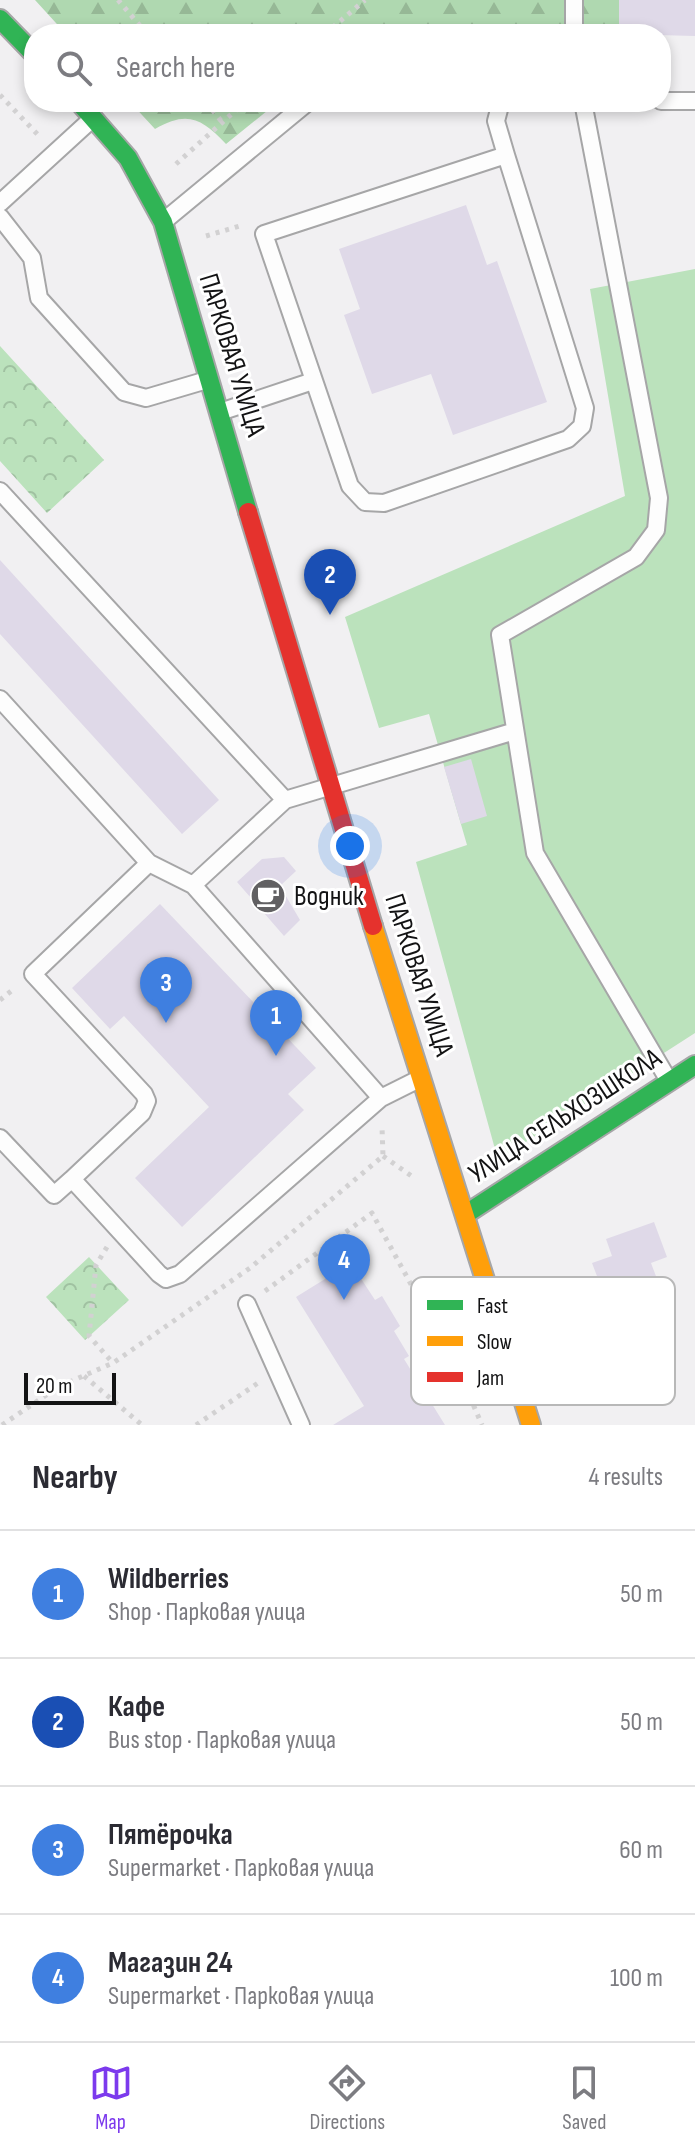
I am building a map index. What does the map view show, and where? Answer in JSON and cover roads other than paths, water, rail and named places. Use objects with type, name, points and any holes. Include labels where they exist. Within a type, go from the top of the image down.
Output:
[{"type":"street","points":[[0,19],[24,44]]},
{"type":"street","name":"ПАРКОВАЯ УЛИЦА","points":[[89,112],[127,152],[148,187],[163,222],[329,786],[485,1277]]},
{"type":"street","name":"УЛИЦА СЕЛЬХОЗШКОЛА","points":[[466,1214],[695,1065]]},
{"type":"street","name":"ПАРКОВАЯ УЛИЦА","points":[[525,1405],[531,1425]]},
{"type":"lane","points":[[574,0],[574,24]]},
{"type":"lane","points":[[671,101],[695,101]]},
{"type":"lane","points":[[163,222],[296,112]]},
{"type":"lane","points":[[498,112],[496,121],[585,408],[582,426],[568,439],[384,503],[365,502],[350,486],[264,234],[506,155]]},
{"type":"lane","points":[[585,112],[659,498],[656,530],[636,557],[500,635],[535,853],[670,1082]]},
{"type":"lane","points":[[0,203],[94,117]]},
{"type":"lane","points":[[0,217],[32,258],[39,298],[124,392],[146,398],[210,379]]},
{"type":"lane","points":[[220,412],[313,381]]},
{"type":"lane","points":[[0,491],[285,800]]},
{"type":"lane","points":[[0,699],[149,863],[193,885],[381,1098]]},
{"type":"lane","points":[[193,885],[285,800],[515,731]]},
{"type":"lane","points":[[0,1138],[54,1195],[142,1113],[147,1101],[144,1094],[33,974],[149,863]]},
{"type":"lane","points":[[72,1179],[159,1274],[174,1278],[381,1098],[422,1077]]},
{"type":"lane","points":[[247,1304],[301,1425]]},
{"type":"place","name":"Кафе","points":[[330,615]]},
{"type":"place","name":"Водник","points":[[268,896]]},
{"type":"place","name":"Пятёрочка","points":[[166,1023]]},
{"type":"place","name":"Wildberries","points":[[276,1056]]},
{"type":"place","name":"Магазин 24","points":[[344,1300]]}]
